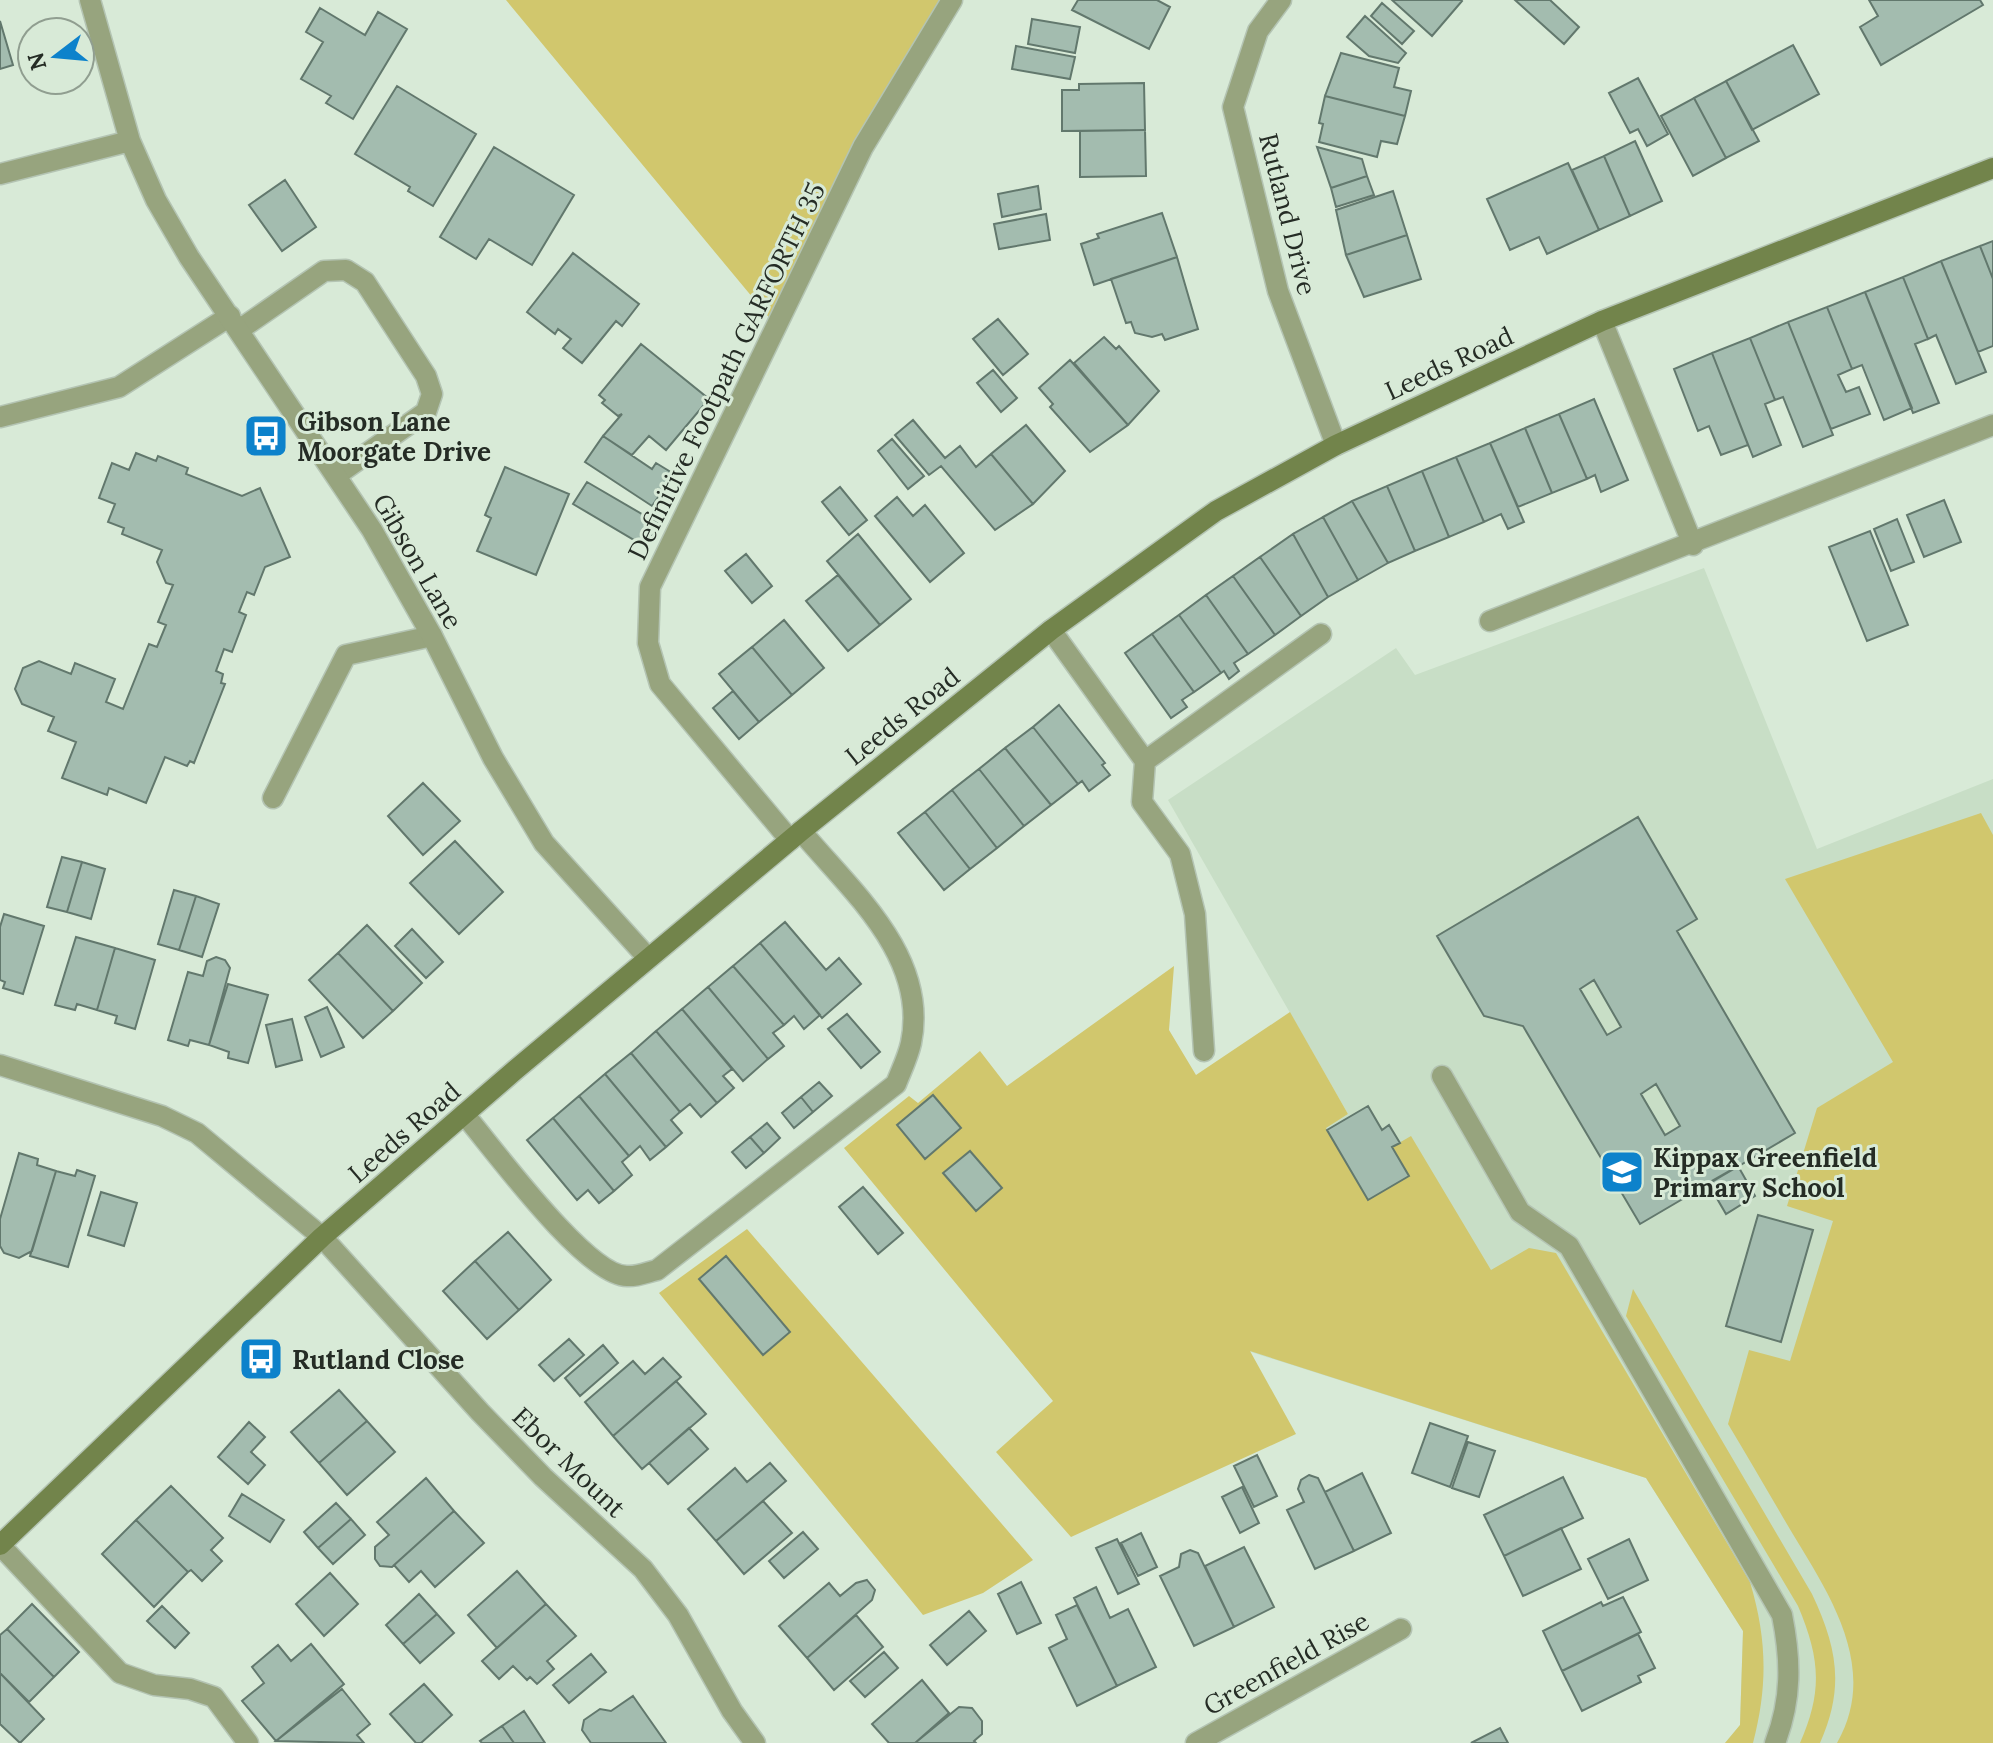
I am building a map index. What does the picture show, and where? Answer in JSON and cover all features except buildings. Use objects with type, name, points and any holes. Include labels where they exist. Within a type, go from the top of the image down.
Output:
[{"type":"main road","name":"Leeds Road","points":[[0,1545],[322,1237],[464,1114],[795,835],[1051,630],[1216,511],[1336,445],[1602,321],[1993,168]]},
{"type":"street","name":"Gibson Lane","points":[[90,0],[130,141],[156,200],[234,323],[338,474],[432,636],[493,758],[544,843],[648,958]]},
{"type":"street","name":"Definitive Footpath GARFORTH 35","points":[[464,1114],[565,1235],[600,1266],[626,1277],[657,1270],[896,1084],[911,1042],[911,991],[903,962],[888,936],[660,684],[648,643],[650,587],[863,147],[952,0]]},
{"type":"street","name":"Rutland Drive","points":[[1281,0],[1258,31],[1233,107],[1278,291],[1336,445]]},
{"type":"street","points":[[0,174],[130,141]]},
{"type":"street","points":[[0,417],[119,387],[324,271],[346,270],[365,282],[426,376],[432,394],[426,412],[338,474]]},
{"type":"street","points":[[1602,321],[1693,545]]},
{"type":"street","points":[[1490,621],[1693,545],[1993,425]]},
{"type":"street","points":[[1051,630],[1145,761],[1142,802],[1180,854],[1195,914],[1204,1051]]},
{"type":"street","points":[[1145,761],[1321,634]]},
{"type":"street","points":[[273,798],[346,655],[432,636]]},
{"type":"street","points":[[0,1065],[162,1116],[197,1133],[322,1237]]},
{"type":"street","points":[[1442,1076],[1520,1212],[1569,1246],[1782,1615],[1790,1657],[1788,1700],[1775,1743]]},
{"type":"street","name":"Ebor Mount","points":[[322,1237],[490,1423],[643,1569],[678,1615],[732,1711],[755,1743]]},
{"type":"street","points":[[0,1545],[120,1673],[154,1685],[190,1689],[214,1697],[248,1743]]},
{"type":"street","name":"Greenfield Rise","points":[[1196,1743],[1401,1629]]},
{"type":"shaded area","points":[[506,0],[947,0],[772,321]]},
{"type":"shaded area","name":"Kippax Greenfield Primary School","points":[[1704,568],[1817,849],[1993,779],[1993,1743],[1725,1743],[1740,1725],[1743,1631],[1646,1478],[1248,1351],[1177,1216],[1348,1114],[1168,800],[1396,648],[1415,675]]},
{"type":"shaded area","points":[[1981,813],[1993,835],[1993,1743],[1837,1743],[1849,1715],[1853,1687],[1844,1632],[1820,1580],[1728,1424],[1749,1350],[1790,1361],[1833,1221],[1787,1206],[1817,1108],[1893,1062],[1785,879]]},
{"type":"shaded area","points":[[1174,966],[1169,1030],[1196,1075],[1290,1012],[1348,1114],[1326,1128],[1368,1199],[1392,1147],[1411,1136],[1491,1270],[1529,1248],[1556,1253],[1750,1582],[1760,1623],[1764,1662],[1753,1743],[1725,1743],[1740,1725],[1743,1631],[1646,1478],[1250,1351],[1296,1434],[1071,1537],[996,1452],[1053,1401],[844,1148],[909,1096],[918,1103],[980,1051],[1007,1086]],"holes":[[[933,1095],[961,1128],[925,1159],[897,1126]]]},
{"type":"shaded area","points":[[747,1229],[1033,1560],[983,1593],[923,1615],[659,1293]]},
{"type":"shaded area","points":[[1633,1289],[1821,1613],[1832,1650],[1835,1685],[1833,1704],[1820,1743],[1800,1743],[1812,1707],[1816,1674],[1811,1642],[1798,1606],[1626,1316]]},
{"type":"place","name":"Gibson Lane Moorgate Drive","points":[[266,436]]},
{"type":"place","name":"Kippax Greenfield Primary School","points":[[1622,1172]]},
{"type":"place","name":"Rutland Close","points":[[261,1359]]}]
